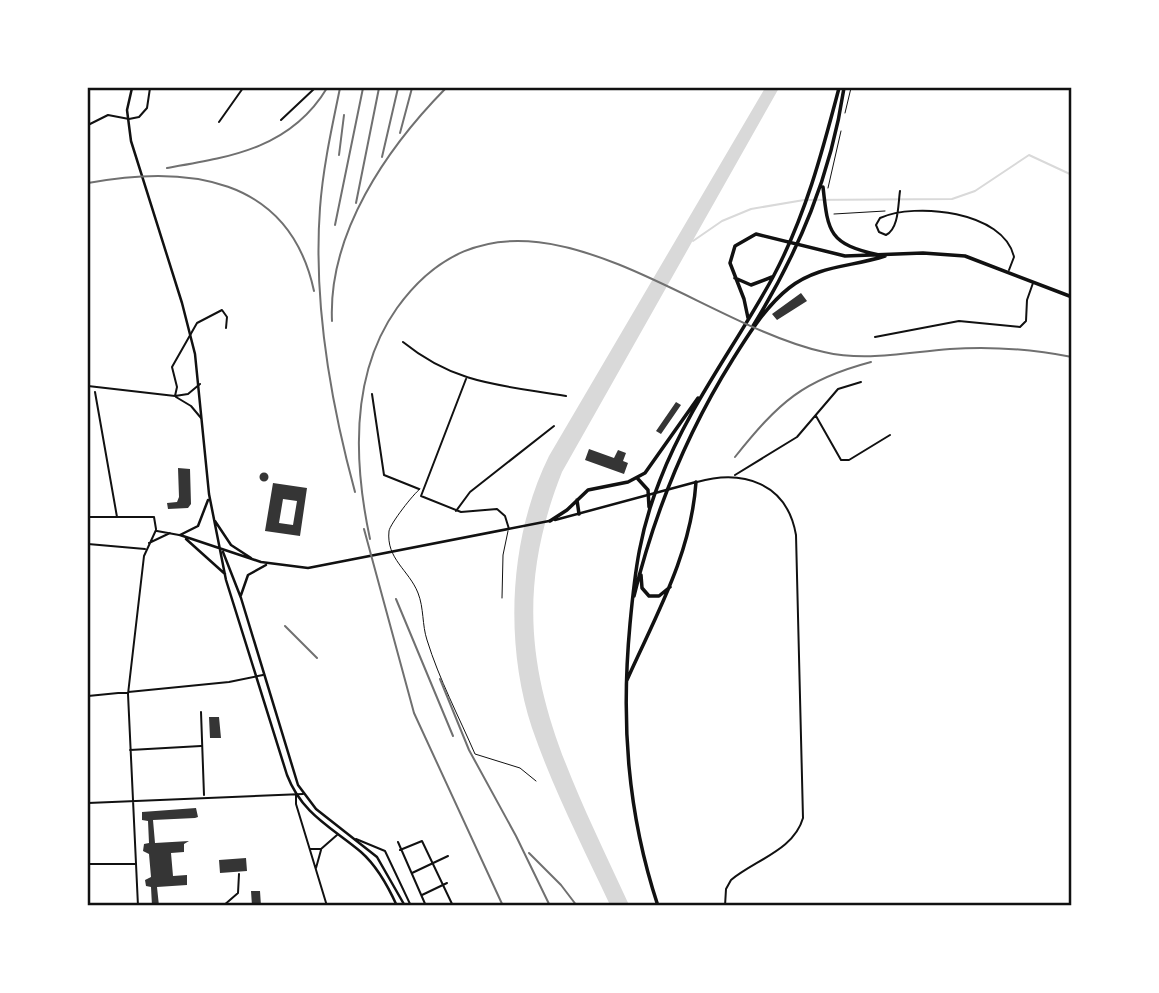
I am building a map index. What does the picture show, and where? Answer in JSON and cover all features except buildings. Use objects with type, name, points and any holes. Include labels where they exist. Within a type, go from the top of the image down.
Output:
[{"type":"main road","points":[[841,88],[838,129],[823,184],[823,207],[828,223],[842,242],[853,249],[884,256]]},
{"type":"main road","points":[[658,905],[632,803],[626,749],[625,685],[636,558],[648,511],[674,447],[702,394],[774,276],[804,209],[841,88]]},
{"type":"main road","points":[[632,605],[663,495],[684,447],[780,281],[814,207],[824,192]]},
{"type":"main road","points":[[748,320],[744,299],[733,277],[730,258],[741,240],[756,234],[781,238],[845,256],[965,256],[1009,270],[1072,297]]},
{"type":"main road","points":[[747,337],[781,295],[805,278],[835,266],[884,256]]},
{"type":"main road","points":[[733,277],[751,285],[774,276]]},
{"type":"main road","points":[[550,521],[567,510],[588,489],[638,479],[649,468],[690,404],[702,394]]},
{"type":"main road","points":[[638,479],[648,489],[648,511]]},
{"type":"main road","points":[[625,685],[639,649],[671,585],[692,509],[696,482]]},
{"type":"main road","points":[[578,498],[579,514]]},
{"type":"main road","points":[[642,564],[641,584],[646,594],[659,596],[671,585]]},
{"type":"street","points":[[132,88],[127,110],[129,131],[183,303],[198,366],[213,519],[241,598],[295,777],[303,794],[321,813],[356,839],[384,867],[405,905]]},
{"type":"street","points":[[88,125],[108,115],[129,120],[139,117],[147,108],[150,88]]},
{"type":"street","points":[[219,122],[243,88]]},
{"type":"street","points":[[281,120],[314,88]]},
{"type":"street","points":[[900,191],[897,209],[897,214],[895,226],[889,234],[879,232],[876,225],[882,217],[897,214],[950,213],[990,227],[1005,240],[1013,253],[1009,270]]},
{"type":"street","points":[[875,337],[959,321],[1020,327],[1026,321],[1027,300],[1034,282]]},
{"type":"street","points":[[175,396],[177,387],[172,367],[195,327],[222,310],[227,317],[226,328]]},
{"type":"street","points":[[404,342],[430,362],[466,380],[566,396]]},
{"type":"street","points":[[466,380],[420,489],[421,496],[467,513],[497,509],[505,516],[509,529]]},
{"type":"street","points":[[156,530],[180,535],[269,564],[320,566],[550,521],[641,499],[696,482],[733,476],[797,437],[838,389],[861,382]]},
{"type":"street","points":[[88,386],[175,396],[188,394],[200,384]]},
{"type":"street","points":[[95,392],[117,517]]},
{"type":"street","points":[[372,394],[384,475],[420,489]]},
{"type":"street","points":[[175,396],[191,405],[203,421]]},
{"type":"street","points":[[816,416],[841,460],[859,455],[890,435]]},
{"type":"street","points":[[456,510],[470,492],[554,425]]},
{"type":"street","points":[[725,905],[729,882],[792,838],[801,824],[804,807],[794,527],[783,504],[771,491],[733,476]]},
{"type":"street","points":[[180,535],[200,524],[209,494]]},
{"type":"street","points":[[88,517],[154,517],[156,530],[146,549],[128,694],[138,905]]},
{"type":"street","points":[[213,519],[231,545],[253,560]]},
{"type":"street","points":[[149,544],[170,533]]},
{"type":"street","points":[[180,535],[201,549],[225,574]]},
{"type":"street","points":[[88,544],[146,549]]},
{"type":"street","points":[[222,549],[225,574],[295,794],[327,905]]},
{"type":"street","points":[[241,598],[248,575],[269,564]]},
{"type":"street","points":[[88,696],[128,694],[264,675]]},
{"type":"street","points":[[201,712],[204,796]]},
{"type":"street","points":[[130,750],[202,746]]},
{"type":"street","points":[[295,794],[312,816],[370,861],[397,905]]},
{"type":"street","points":[[88,803],[204,796],[303,794]]},
{"type":"street","points":[[316,872],[318,855],[337,835]]},
{"type":"street","points":[[356,839],[385,851],[411,905]]},
{"type":"street","points":[[400,850],[422,841],[453,905]]},
{"type":"street","points":[[398,842],[424,905]]},
{"type":"street","points":[[309,848],[317,850],[326,845]]},
{"type":"street","points":[[411,874],[447,856]]},
{"type":"street","points":[[88,863],[136,864]]},
{"type":"street","points":[[223,905],[239,893],[239,874]]},
{"type":"street","points":[[421,895],[447,883]]},
{"type":"lane","points":[[420,489],[412,495],[404,510],[393,521],[389,535],[397,565],[418,593],[427,642],[475,754],[520,768],[536,780]]},
{"type":"lane","points":[[502,598],[503,555],[509,529]]},
{"type":"path","points":[[845,113],[851,88]]},
{"type":"path","points":[[824,192],[842,125]]},
{"type":"path","points":[[828,214],[883,211]]},
{"type":"shaded area","points":[[765,88],[779,88],[562,472],[542,533],[534,590],[535,644],[544,695],[559,746],[579,797],[629,905],[610,905],[549,773],[523,695],[515,626],[519,555],[536,487],[549,456]]},
{"type":"waterway","points":[[693,241],[722,221],[751,209],[804,200],[952,199],[975,191],[1029,155],[1072,175]]},
{"type":"railway","points":[[167,168],[236,154],[277,137],[296,124],[327,88]]},
{"type":"railway","points":[[340,88],[321,193],[319,280],[331,387],[355,492]]},
{"type":"railway","points":[[335,225],[363,88]]},
{"type":"railway","points":[[356,203],[379,88]]},
{"type":"railway","points":[[382,157],[398,88]]},
{"type":"railway","points":[[400,133],[412,88]]},
{"type":"railway","points":[[332,321],[333,288],[340,256],[365,194],[403,137],[446,88]]},
{"type":"railway","points":[[339,155],[344,115]]},
{"type":"railway","points":[[88,183],[161,176],[196,179],[228,187],[257,201],[282,223],[301,252],[314,291]]},
{"type":"railway","points":[[370,539],[361,481],[360,420],[371,361],[382,334],[397,308],[443,262],[494,243],[548,244],[604,259],[772,335],[824,352],[871,356],[996,348],[1072,357]]},
{"type":"railway","points":[[735,457],[765,421],[794,396],[827,377],[871,362]]},
{"type":"railway","points":[[364,529],[414,713],[503,906]]},
{"type":"railway","points":[[396,599],[453,736]]},
{"type":"railway","points":[[285,626],[317,658]]},
{"type":"railway","points":[[440,679],[469,750],[550,906]]},
{"type":"railway","points":[[529,853],[561,885],[577,906]]}]
